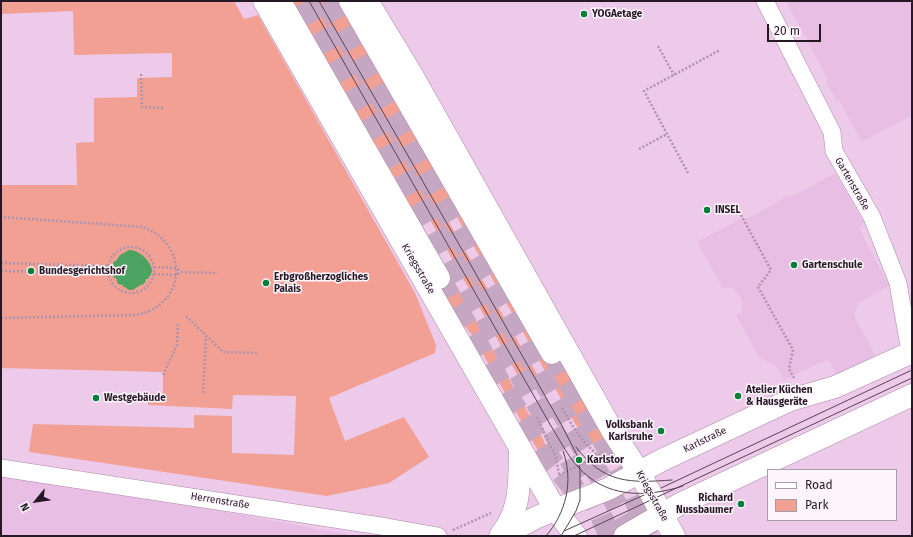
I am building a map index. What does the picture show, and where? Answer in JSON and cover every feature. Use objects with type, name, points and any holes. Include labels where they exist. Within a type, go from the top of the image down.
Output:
[{"type":"main road","name":"Kriegsstraße","points":[[264,1],[520,449],[551,481],[555,509],[576,536]]},
{"type":"main road","points":[[280,1],[439,278]]},
{"type":"main road","points":[[350,1],[552,353]]},
{"type":"main road","name":"Kriegsstraße","points":[[365,1],[372,9],[412,75],[674,536]]},
{"type":"main road","name":"Karlstraße","points":[[500,536],[555,509],[608,488],[790,400],[835,387],[911,352]]},
{"type":"main road","points":[[625,536],[662,514],[736,477],[908,402]]},
{"type":"main road","points":[[500,536],[507,528],[514,515],[518,499],[520,449]]},
{"type":"street","name":"Gartenstraße","points":[[765,1],[832,132],[834,151],[872,217],[898,283],[911,352]]},
{"type":"street","name":"Herrenstraße","points":[[1,468],[438,536]]},
{"type":"path","points":[[658,46],[674,75]]},
{"type":"path","points":[[688,172],[644,91],[720,50]]},
{"type":"path","points":[[141,74],[142,107],[164,108]]},
{"type":"path","points":[[639,149],[667,134]]},
{"type":"path","points":[[741,215],[771,270],[758,287],[793,350],[790,369],[804,396]]},
{"type":"path","points":[[1,282],[1,217],[143,227],[152,230],[167,242],[172,250],[177,268],[175,284],[166,299],[152,311],[144,314],[1,318]]},
{"type":"path","points":[[132,247],[147,253],[152,259],[154,267],[152,281],[141,291],[134,293],[120,291],[111,280],[108,273],[112,258],[117,252],[124,248],[132,247]]},
{"type":"path","points":[[1,263],[109,266]]},
{"type":"path","points":[[154,267],[177,268]]},
{"type":"path","points":[[177,268],[180,272]]},
{"type":"path","points":[[1,271],[108,273]]},
{"type":"path","points":[[154,274],[177,275],[180,272],[217,273]]},
{"type":"path","points":[[186,316],[223,352],[257,354]]},
{"type":"path","points":[[163,375],[177,345],[178,324]]},
{"type":"path","points":[[203,393],[206,335]]},
{"type":"path","points":[[562,408],[586,446],[598,455]]},
{"type":"path","points":[[536,417],[556,458],[551,481]]},
{"type":"path","points":[[551,481],[621,444]]},
{"type":"path","points":[[453,529],[492,512]]},
{"type":"shaded area","points":[[786,1],[912,1],[912,115],[862,142],[838,99],[836,100],[826,82],[828,80]]},
{"type":"shaded area","name":"Gartenschule","points":[[835,173],[864,223],[859,228],[889,286],[858,303],[854,316],[876,356],[837,375],[828,359],[784,380],[776,366],[759,357],[736,315],[740,313],[742,309],[740,296],[734,289],[726,287],[723,288],[697,242],[739,220],[750,217],[790,195],[791,197]]},
{"type":"shaded area","points":[[129,250],[136,251],[144,256],[152,270],[152,273],[148,279],[146,279],[144,284],[131,290],[118,284],[111,270],[114,261],[116,261],[120,255]]},
{"type":"shaded area","points":[[1,470],[356,536],[1,536]]},
{"type":"green space","points":[[1,1],[234,1],[244,19],[258,15],[415,293],[436,345],[435,353],[329,398],[345,441],[404,417],[429,457],[389,483],[327,496],[29,452],[33,424],[194,428],[194,415],[232,416],[232,453],[294,455],[296,396],[233,395],[232,409],[148,405],[148,393],[163,393],[163,372],[1,368],[1,185],[77,185],[76,143],[94,142],[94,98],[137,97],[137,78],[172,77],[172,53],[74,55],[73,11],[1,14]]},
{"type":"green space","points":[[285,1],[343,1],[560,350],[608,436],[592,444],[576,425],[450,205],[442,210],[541,381],[526,390],[429,218],[421,223],[544,441],[551,466],[548,468],[472,335],[446,306]]},
{"type":"tunnel","points":[[306,1],[464,280],[594,500],[610,536]]},
{"type":"tunnel","points":[[326,1],[479,271],[636,536]]},
{"type":"tunnel","points":[[439,278],[509,398],[550,459],[576,491]]},
{"type":"tunnel","points":[[552,353],[627,481],[636,501],[647,536]]},
{"type":"tram line","points":[[309,1],[551,426],[574,462],[589,477],[601,485],[627,493],[654,492],[683,486]]},
{"type":"tram line","points":[[319,1],[468,260],[577,455],[580,469],[580,500],[576,511],[561,536]]},
{"type":"tram line","points":[[661,488],[912,370]]},
{"type":"tram line","points":[[574,536],[912,378]]},
{"type":"tram line","points":[[576,447],[586,459],[597,468],[619,478],[631,481],[672,480]]},
{"type":"tram line","points":[[546,536],[559,517],[566,496],[568,474],[563,451]]},
{"type":"tram line","points":[[564,531],[644,495]]},
{"type":"place","name":"YOGAetage","points":[[584,14]]},
{"type":"place","name":"INSEL","points":[[707,210]]},
{"type":"place","name":"Gartenschule","points":[[794,265]]},
{"type":"place","name":"Bundesgerichtshof","points":[[31,271]]},
{"type":"place","name":"Erbgroßherzogliches Palais","points":[[266,283]]},
{"type":"place","name":"Atelier Küchen & Hausgeräte","points":[[738,396]]},
{"type":"place","name":"Westgebäude","points":[[96,398]]},
{"type":"place","name":"Volksbank Karlsruhe","points":[[661,431]]},
{"type":"place","name":"Karlstor","points":[[579,460]]},
{"type":"place","name":"Richard Nussbaumer","points":[[741,504]]}]
